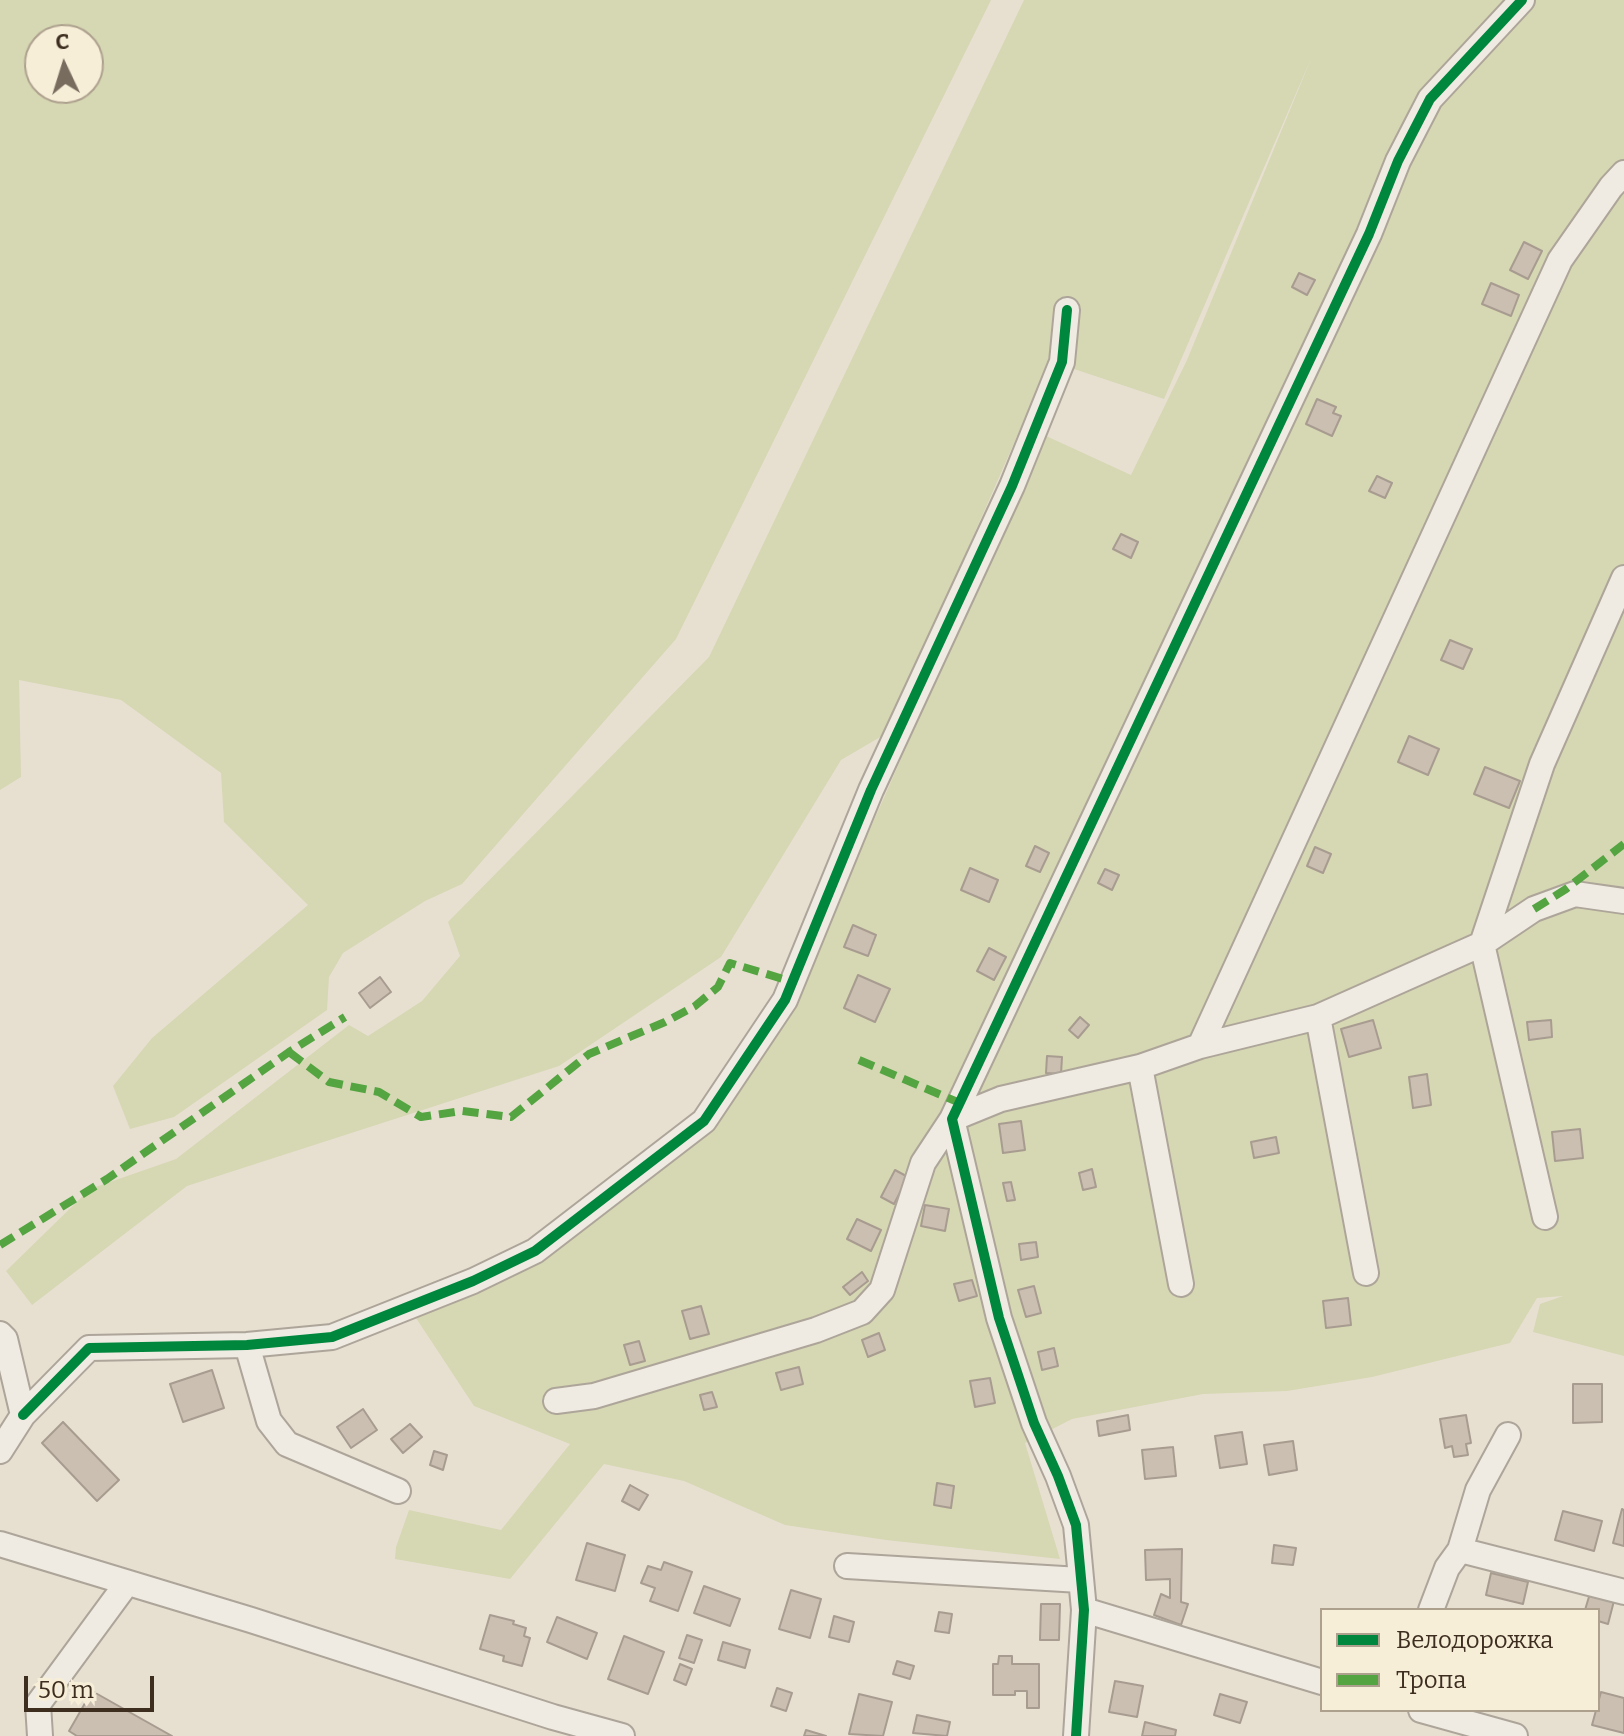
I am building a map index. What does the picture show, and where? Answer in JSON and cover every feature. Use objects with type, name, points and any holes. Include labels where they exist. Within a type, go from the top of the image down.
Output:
[{"type":"street","points":[[556,1401],[594,1396],[816,1330],[862,1312],[882,1290],[923,1163],[952,1119],[1369,234],[1398,161],[1430,99],[1522,0]]},
{"type":"street","points":[[1200,1046],[1560,260],[1624,173]]},
{"type":"street","points":[[0,1451],[23,1415],[89,1348],[247,1345],[332,1337],[473,1281],[535,1251],[704,1121],[785,1000],[871,790],[1012,486],[1062,362],[1067,310]]},
{"type":"street","points":[[1545,1217],[1482,944],[1542,764],[1624,578]]},
{"type":"street","points":[[952,1119],[1001,1099],[1140,1067],[1200,1046],[1318,1017],[1482,944],[1534,909],[1575,894],[1624,901]]},
{"type":"street","points":[[1318,1017],[1366,1273]]},
{"type":"street","points":[[1140,1067],[1181,1284]]},
{"type":"street","points":[[952,1119],[999,1318],[1034,1423],[1076,1525],[1080,1580],[1084,1591],[1076,1736]]},
{"type":"street","points":[[0,1334],[5,1339],[23,1415]]},
{"type":"street","points":[[247,1345],[269,1421],[287,1444],[398,1491]]},
{"type":"street","points":[[1432,1608],[1447,1568],[1460,1550],[1478,1490],[1508,1435]]},
{"type":"street","points":[[0,1544],[622,1736]]},
{"type":"street","points":[[1460,1550],[1624,1592]]},
{"type":"street","points":[[847,1566],[1080,1580]]},
{"type":"street","points":[[40,1736],[38,1704],[127,1583]]},
{"type":"street","points":[[1084,1610],[1320,1681]]},
{"type":"street","points":[[1428,1712],[1515,1736]]},
{"type":"green space","points":[[0,0],[991,0],[676,639],[462,884],[425,901],[343,953],[329,977],[327,1010],[174,1117],[130,1129],[113,1086],[152,1038],[308,905],[224,822],[221,773],[121,700],[19,680],[21,777],[0,790]]},
{"type":"green space","points":[[1024,0],[1624,0],[1624,1356],[1533,1332],[1540,1304],[1563,1296],[1537,1298],[1510,1343],[1372,1377],[1287,1391],[1203,1394],[1072,1419],[1025,1443],[1060,1559],[886,1540],[785,1525],[684,1481],[604,1464],[510,1579],[395,1559],[409,1510],[501,1530],[570,1444],[474,1406],[416,1318],[523,1266],[712,1128],[790,1017],[1044,435],[1131,475],[1187,360],[1313,54],[1164,399],[1050,361],[887,733],[841,760],[721,957],[559,1066],[187,1186],[32,1305],[6,1271],[90,1189],[176,1159],[349,1025],[368,1036],[422,1001],[460,956],[448,922],[709,657]]},
{"type":"building","points":[[1524,242],[1542,251],[1528,279],[1510,270]]},
{"type":"building","points":[[1299,273],[1315,280],[1307,295],[1292,287]]},
{"type":"building","points":[[1491,283],[1519,295],[1511,316],[1482,304]]},
{"type":"building","points":[[1317,399],[1336,407],[1333,413],[1341,416],[1332,436],[1306,424]]},
{"type":"building","points":[[1377,476],[1392,483],[1385,498],[1369,491]]},
{"type":"building","points":[[1121,534],[1138,542],[1131,558],[1113,549]]},
{"type":"building","points":[[1450,640],[1472,649],[1463,669],[1441,660]]},
{"type":"building","points":[[1409,736],[1439,749],[1428,775],[1398,762]]},
{"type":"building","points":[[1485,767],[1520,781],[1509,808],[1474,794]]},
{"type":"building","points":[[1035,846],[1049,853],[1040,872],[1026,866]]},
{"type":"building","points":[[1315,847],[1331,854],[1323,873],[1307,866]]},
{"type":"building","points":[[970,868],[998,880],[989,902],[961,890]]},
{"type":"building","points":[[1105,869],[1119,875],[1112,890],[1098,883]]},
{"type":"building","points":[[853,925],[876,935],[868,956],[844,947]]},
{"type":"building","points":[[989,948],[1006,957],[994,980],[977,971]]},
{"type":"building","points":[[858,975],[890,989],[875,1022],[844,1008]]},
{"type":"building","points":[[380,977],[391,992],[370,1008],[359,993]]},
{"type":"building","points":[[1080,1017],[1089,1025],[1078,1038],[1069,1030]]},
{"type":"building","points":[[1373,1020],[1381,1048],[1349,1057],[1341,1029]]},
{"type":"building","points":[[1551,1020],[1552,1037],[1529,1040],[1527,1022]]},
{"type":"building","points":[[1047,1056],[1062,1057],[1061,1074],[1046,1073]]},
{"type":"building","points":[[1427,1074],[1431,1105],[1413,1108],[1409,1077]]},
{"type":"building","points":[[1021,1121],[1025,1150],[1003,1153],[999,1124]]},
{"type":"building","points":[[1580,1129],[1583,1158],[1555,1161],[1552,1132]]},
{"type":"building","points":[[1276,1137],[1279,1153],[1254,1158],[1251,1142]]},
{"type":"building","points":[[1092,1169],[1096,1187],[1083,1190],[1079,1173]]},
{"type":"building","points":[[895,1170],[908,1177],[894,1204],[881,1197]]},
{"type":"building","points":[[1011,1182],[1015,1200],[1007,1201],[1003,1183]]},
{"type":"building","points":[[925,1205],[949,1209],[945,1231],[921,1226]]},
{"type":"building","points":[[857,1219],[881,1230],[871,1251],[847,1239]]},
{"type":"building","points":[[1036,1242],[1038,1257],[1021,1260],[1019,1244]]},
{"type":"building","points":[[862,1272],[868,1281],[850,1295],[843,1287]]},
{"type":"building","points":[[972,1280],[977,1296],[959,1301],[954,1284]]},
{"type":"building","points":[[1034,1286],[1041,1313],[1026,1317],[1018,1290]]},
{"type":"building","points":[[1348,1298],[1351,1325],[1326,1328],[1323,1301]]},
{"type":"building","points":[[701,1306],[709,1334],[690,1339],[682,1311]]},
{"type":"building","points":[[879,1333],[885,1350],[868,1357],[862,1340]]},
{"type":"building","points":[[639,1341],[645,1361],[630,1365],[624,1345]]},
{"type":"building","points":[[1054,1348],[1058,1366],[1042,1370],[1038,1352]]},
{"type":"building","points":[[799,1367],[803,1384],[781,1390],[776,1373]]},
{"type":"building","points":[[212,1370],[224,1408],[183,1422],[170,1384]]},
{"type":"building","points":[[990,1378],[995,1403],[975,1407],[970,1381]]},
{"type":"building","points":[[1573,1384],[1602,1384],[1602,1422],[1573,1423]]},
{"type":"building","points":[[712,1392],[717,1407],[704,1410],[700,1395]]},
{"type":"building","points":[[363,1409],[377,1430],[351,1448],[337,1427]]},
{"type":"building","points":[[1128,1415],[1130,1430],[1099,1436],[1097,1421]]},
{"type":"building","points":[[1466,1415],[1471,1443],[1466,1444],[1468,1455],[1454,1457],[1452,1446],[1445,1448],[1440,1419]]},
{"type":"building","points":[[63,1422],[119,1480],[97,1501],[42,1443]]},
{"type":"building","points":[[410,1424],[422,1437],[403,1453],[391,1439]]},
{"type":"building","points":[[1242,1432],[1247,1464],[1220,1468],[1215,1436]]},
{"type":"building","points":[[1293,1441],[1297,1470],[1269,1475],[1264,1445]]},
{"type":"building","points":[[1173,1447],[1176,1476],[1145,1479],[1142,1450]]},
{"type":"building","points":[[434,1451],[447,1455],[443,1470],[430,1465]]},
{"type":"building","points":[[937,1483],[954,1486],[951,1508],[934,1505]]},
{"type":"building","points":[[630,1485],[648,1495],[639,1510],[622,1501]]},
{"type":"building","points":[[1624,1510],[1624,1546],[1613,1543]]},
{"type":"building","points":[[1563,1511],[1602,1521],[1594,1551],[1555,1540]]},
{"type":"building","points":[[587,1543],[625,1555],[615,1591],[576,1580]]},
{"type":"building","points":[[1274,1545],[1296,1548],[1293,1565],[1272,1563]]},
{"type":"building","points":[[1182,1549],[1181,1602],[1188,1604],[1181,1625],[1154,1615],[1161,1594],[1170,1598],[1170,1579],[1146,1580],[1145,1550]]},
{"type":"building","points":[[664,1562],[692,1572],[678,1611],[650,1601],[655,1588],[641,1583],[648,1566],[661,1570]]},
{"type":"building","points":[[1491,1573],[1528,1582],[1523,1604],[1486,1595]]},
{"type":"building","points":[[704,1586],[740,1599],[730,1626],[694,1613]]},
{"type":"building","points":[[791,1590],[821,1599],[810,1638],[779,1629]]},
{"type":"building","points":[[1591,1590],[1615,1597],[1608,1624],[1600,1622],[1600,1608],[1586,1608]]},
{"type":"building","points":[[1041,1604],[1060,1604],[1059,1640],[1040,1640]]},
{"type":"building","points":[[939,1612],[952,1614],[949,1633],[935,1631]]},
{"type":"building","points":[[490,1615],[514,1621],[513,1624],[526,1628],[524,1636],[530,1638],[522,1666],[503,1661],[504,1656],[480,1649]]},
{"type":"building","points":[[834,1616],[854,1622],[849,1642],[829,1637]]},
{"type":"building","points":[[557,1617],[597,1633],[587,1659],[547,1642]]},
{"type":"building","points":[[687,1635],[702,1640],[694,1663],[679,1658]]},
{"type":"building","points":[[624,1636],[664,1652],[648,1694],[608,1679]]},
{"type":"building","points":[[723,1642],[750,1650],[745,1668],[718,1660]]},
{"type":"building","points":[[999,1656],[1012,1656],[1012,1664],[1039,1664],[1039,1708],[1027,1708],[1027,1691],[1015,1691],[1015,1695],[993,1695],[993,1664],[998,1664]]},
{"type":"building","points":[[897,1661],[914,1666],[910,1679],[893,1674]]},
{"type":"building","points":[[680,1664],[692,1669],[686,1685],[674,1680]]},
{"type":"building","points":[[1115,1681],[1143,1686],[1137,1717],[1109,1712]]},
{"type":"building","points":[[777,1688],[792,1693],[786,1711],[771,1706]]},
{"type":"building","points":[[92,1691],[172,1736],[77,1736],[69,1731]]},
{"type":"building","points":[[1601,1692],[1624,1698],[1624,1733],[1592,1725],[1596,1712],[1600,1712]]},
{"type":"building","points":[[859,1694],[892,1702],[883,1736],[849,1734]]},
{"type":"building","points":[[1220,1694],[1247,1702],[1240,1723],[1214,1715]]},
{"type":"building","points":[[917,1715],[950,1722],[947,1736],[913,1733]]},
{"type":"building","points":[[1145,1722],[1176,1730],[1175,1736],[1142,1736]]},
{"type":"building","points":[[806,1730],[826,1736],[804,1736]]},
{"type":"marked path","points":[[1534,909],[1566,889],[1624,844]]},
{"type":"marked path","points":[[289,1052],[329,1082],[379,1092],[421,1117],[462,1111],[511,1117],[589,1054],[695,1006],[718,987],[730,963],[793,982]]},
{"type":"marked path","points":[[0,1245],[107,1179],[289,1052],[345,1017]]},
{"type":"marked path","points":[[859,1060],[960,1103]]},
{"type":"cycle path","points":[[1076,1736],[1084,1610],[1076,1525],[1034,1423],[999,1318],[952,1119],[1369,234],[1398,161],[1430,99],[1522,0]]},
{"type":"cycle path","points":[[23,1415],[89,1348],[247,1345],[332,1337],[473,1281],[535,1251],[704,1121],[785,1000],[871,790],[1012,486],[1062,362],[1067,310]]}]
